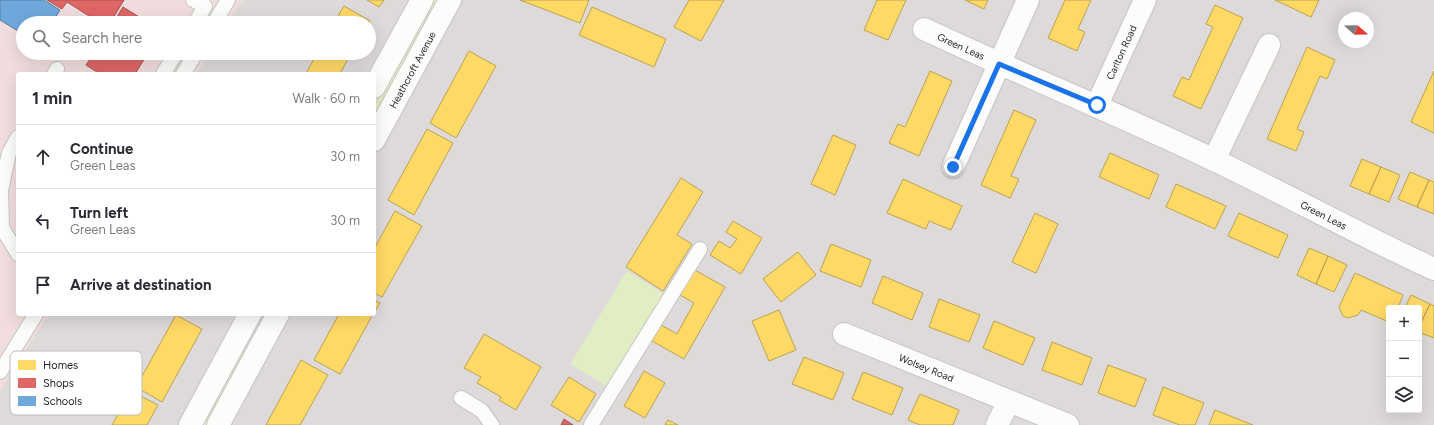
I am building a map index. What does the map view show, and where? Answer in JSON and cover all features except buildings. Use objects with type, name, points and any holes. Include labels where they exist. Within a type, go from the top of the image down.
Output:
[{"type":"street","points":[[376,83],[422,0]]},
{"type":"street","name":"Heathcroft Avenue","points":[[376,136],[450,0]]},
{"type":"street","points":[[953,167],[1028,0]]},
{"type":"street","name":"Carlton Road","points":[[1097,105],[1145,0]]},
{"type":"street","name":"Green Leas","points":[[924,29],[999,64],[1097,105],[1214,160],[1434,269]]},
{"type":"street","points":[[1214,160],[1269,45]]},
{"type":"street","points":[[190,425],[249,316]]},
{"type":"street","points":[[218,425],[277,316]]},
{"type":"street","name":"Wolsey Road","points":[[844,334],[1068,425]]},
{"type":"street","points":[[237,338],[258,349]]},
{"type":"street","points":[[997,425],[1009,401]]},
{"type":"lane","points":[[193,0],[205,6],[199,16]]},
{"type":"lane","points":[[218,16],[228,0]]},
{"type":"lane","points":[[165,72],[172,60]]},
{"type":"lane","points":[[184,72],[192,60]]},
{"type":"lane","points":[[16,141],[9,153],[1,190],[2,228],[16,251]]},
{"type":"lane","points":[[591,425],[700,249]]},
{"type":"lane","points":[[13,351],[35,316]]},
{"type":"lane","points":[[0,372],[10,356]]},
{"type":"lane","points":[[461,398],[482,411],[492,425]]},
{"type":"shaded area","points":[[0,0],[242,0],[232,16],[16,16],[16,60],[205,60],[197,72],[16,72],[16,316],[47,316],[25,351],[10,351],[10,375],[0,391]]},
{"type":"shaded area","points":[[242,0],[1434,0],[1434,425],[0,425],[0,391],[10,375],[10,415],[142,415],[142,351],[25,351],[47,316],[376,316],[376,72],[197,72],[205,60],[376,60],[376,16],[232,16]]},
{"type":"green space","points":[[432,0],[442,0],[376,120],[376,102]]},
{"type":"green space","points":[[627,271],[665,295],[608,387],[570,364]]},
{"type":"green space","points":[[240,352],[247,356],[211,425],[199,425]]},
{"type":"route","points":[[953,167],[999,64],[1097,105]]}]
